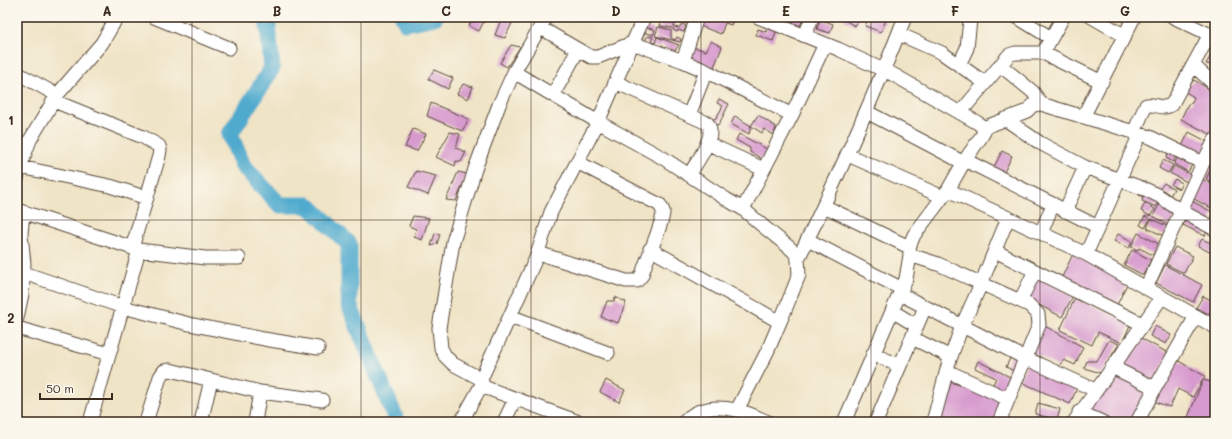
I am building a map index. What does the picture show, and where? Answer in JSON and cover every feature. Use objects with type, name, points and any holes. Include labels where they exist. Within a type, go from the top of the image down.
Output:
[{"type":"street","points":[[117,17],[102,43],[55,98],[30,140],[18,173],[110,186],[147,198]]},
{"type":"street","points":[[154,17],[229,48]]},
{"type":"street","points":[[461,422],[481,382],[538,253],[551,212],[598,122],[644,17]]},
{"type":"street","points":[[683,61],[697,17]]},
{"type":"street","points":[[758,17],[825,44],[884,71],[978,123],[983,128],[984,132],[964,162],[946,194],[914,235],[906,279],[844,422]]},
{"type":"street","points":[[805,36],[812,17]]},
{"type":"street","points":[[737,410],[768,350],[780,322],[799,275],[798,259],[848,155],[884,71],[905,17]]},
{"type":"street","points":[[959,65],[966,48],[970,20],[972,17]]},
{"type":"street","points":[[1018,17],[1051,38]]},
{"type":"street","points":[[1043,53],[1063,17]]},
{"type":"street","points":[[1092,17],[1125,36]]},
{"type":"street","points":[[1083,117],[1134,17]]},
{"type":"street","points":[[1086,254],[1120,179],[1146,105],[1149,104],[1168,108],[1172,104],[1193,65],[1213,36],[1173,17]]},
{"type":"street","points":[[579,422],[515,399],[481,382],[453,364],[445,356],[441,348],[439,328],[456,234],[475,169],[499,105],[514,72],[544,22],[578,50],[591,57],[594,58],[632,43],[683,61],[706,71],[792,115]]},
{"type":"street","points":[[899,34],[942,53],[985,83]]},
{"type":"street","points":[[744,209],[763,169],[792,115],[825,44]]},
{"type":"street","points":[[553,95],[578,50]]},
{"type":"street","points":[[960,113],[1000,65],[1014,52],[1043,53],[1102,82]]},
{"type":"street","points":[[1000,65],[1033,92],[1041,104]]},
{"type":"street","points":[[1193,65],[1215,85]]},
{"type":"street","points":[[689,115],[706,71]]},
{"type":"street","points":[[514,72],[598,122],[663,158],[744,209],[790,248],[798,259]]},
{"type":"street","points":[[17,73],[55,98],[144,137],[159,146],[159,156],[147,198],[123,306],[90,422]]},
{"type":"street","points":[[615,82],[707,123],[710,126],[711,130],[707,143],[689,175]]},
{"type":"street","points":[[983,128],[1027,110],[1033,105],[1041,104],[1150,137],[1203,163]]},
{"type":"street","points":[[867,112],[964,162],[1098,227]]},
{"type":"street","points":[[1005,119],[1040,143],[1085,167],[1147,190],[1159,196],[1181,211],[1215,229]]},
{"type":"street","points":[[1146,288],[1215,140]]},
{"type":"street","points":[[707,143],[763,169]]},
{"type":"street","points":[[848,155],[1008,218],[1086,254],[1215,327]]},
{"type":"street","points":[[538,253],[626,281],[637,281],[642,275],[663,212],[660,205],[577,162]]},
{"type":"street","points":[[1065,210],[1085,167]]},
{"type":"street","points":[[1041,233],[1053,204]]},
{"type":"street","points":[[824,206],[910,251],[981,284],[1029,304],[1034,309],[1038,314],[1039,325],[999,422]]},
{"type":"street","points":[[17,318],[20,287],[24,273],[20,212],[136,249],[205,258],[239,258]]},
{"type":"street","points":[[933,422],[947,370],[962,326],[1008,218]]},
{"type":"street","points":[[808,240],[925,307],[1025,358],[1095,390]]},
{"type":"street","points":[[650,249],[780,322]]},
{"type":"street","points":[[995,251],[1142,324]]},
{"type":"street","points":[[1020,301],[1035,271]]},
{"type":"street","points":[[24,273],[123,306],[189,324],[318,348]]},
{"type":"street","points":[[1102,422],[1076,417],[1162,297]]},
{"type":"street","points":[[876,422],[925,307]]},
{"type":"street","points":[[892,311],[914,332],[951,357]]},
{"type":"street","points":[[510,316],[608,353]]},
{"type":"street","points":[[1137,422],[1154,388],[1196,316]]},
{"type":"street","points":[[17,328],[109,354]]},
{"type":"street","points":[[874,354],[900,366]]},
{"type":"street","points":[[1112,367],[1154,388]]},
{"type":"street","points":[[146,422],[160,377],[164,371],[170,370],[260,392],[322,400]]},
{"type":"street","points":[[947,370],[1008,399]]},
{"type":"street","points":[[201,422],[210,380]]},
{"type":"street","points":[[255,422],[260,392]]},
{"type":"street","points":[[504,422],[515,399]]},
{"type":"street","points":[[684,422],[698,411],[714,408],[737,410],[768,422]]},
{"type":"building","points":[[473,17],[486,17],[479,31],[469,26]]},
{"type":"building","points":[[502,17],[513,21],[505,38],[495,35]]},
{"type":"building","points":[[667,17],[689,18],[688,24]]},
{"type":"building","points":[[703,17],[734,17],[731,25],[725,23],[721,34],[700,26]]},
{"type":"building","points":[[774,17],[792,17],[790,24]]},
{"type":"building","points":[[794,17],[804,17],[800,26],[792,22]]},
{"type":"building","points":[[845,17],[860,18],[855,26],[843,19]]},
{"type":"building","points":[[869,17],[877,17],[886,20],[881,32],[865,26]]},
{"type":"building","points":[[662,18],[675,21],[674,27],[679,28],[682,24],[686,26],[684,32],[678,30],[677,32],[673,30],[673,28],[660,26]]},
{"type":"building","points":[[820,19],[833,24],[830,33],[817,29]]},
{"type":"building","points":[[768,26],[777,29],[773,41],[756,35],[758,29],[766,32]]},
{"type":"building","points":[[645,27],[655,30],[653,35],[643,32]]},
{"type":"building","points":[[658,27],[671,30],[671,38],[675,40],[677,37],[681,39],[680,42],[655,36]]},
{"type":"building","points":[[647,36],[653,37],[651,42],[655,43],[657,37],[679,45],[673,53],[662,45],[659,48],[645,43]]},
{"type":"building","points":[[711,41],[722,47],[714,67],[685,57],[690,46],[706,51]]},
{"type":"building","points":[[511,45],[520,47],[507,67],[500,63]]},
{"type":"building","points":[[1215,48],[1215,71],[1213,65],[1206,64]]},
{"type":"building","points":[[434,70],[453,78],[448,89],[428,79]]},
{"type":"building","points":[[1194,80],[1211,90],[1212,99],[1215,100],[1215,129],[1212,135],[1181,119],[1188,104],[1192,103],[1194,97],[1184,91]]},
{"type":"building","points":[[463,84],[473,87],[468,99],[457,94]]},
{"type":"building","points":[[719,99],[729,104],[718,126],[709,121],[716,118],[723,106],[717,103]]},
{"type":"building","points":[[431,103],[469,119],[462,131],[427,116]]},
{"type":"building","points":[[758,115],[776,127],[774,135],[764,129],[762,133],[751,126]]},
{"type":"building","points":[[735,116],[751,126],[749,134],[731,124]]},
{"type":"building","points":[[413,129],[426,134],[417,151],[405,147]]},
{"type":"building","points":[[450,132],[460,134],[456,148],[466,152],[461,162],[456,161],[455,166],[436,157]]},
{"type":"building","points":[[1189,132],[1208,142],[1199,159],[1181,148]]},
{"type":"building","points":[[739,134],[767,149],[762,159],[750,152],[750,148],[736,140]]},
{"type":"building","points":[[1002,151],[1012,156],[1003,174],[993,169]]},
{"type":"building","points":[[1169,151],[1177,155],[1173,162],[1166,158]]},
{"type":"building","points":[[1179,155],[1193,163],[1188,172],[1174,164]]},
{"type":"building","points":[[1163,160],[1173,165],[1168,173],[1159,168]]},
{"type":"building","points":[[1215,161],[1215,184],[1206,179]]},
{"type":"building","points":[[1174,166],[1193,176],[1189,183],[1170,173]]},
{"type":"building","points":[[416,171],[436,176],[428,195],[408,187]]},
{"type":"building","points":[[458,172],[467,174],[456,201],[446,200]]},
{"type":"building","points":[[1175,179],[1182,183],[1179,189],[1171,185]]},
{"type":"building","points":[[1202,179],[1215,186],[1215,210],[1192,198]]},
{"type":"building","points":[[1164,183],[1174,189],[1170,196],[1159,190]]},
{"type":"building","points":[[1141,191],[1159,199],[1156,207],[1142,201],[1143,197],[1139,195]]},
{"type":"building","points":[[1161,201],[1179,211],[1170,226],[1153,216]]},
{"type":"building","points":[[1192,201],[1214,213],[1209,223],[1187,211]]},
{"type":"building","points":[[1145,203],[1155,209],[1150,216],[1141,211]]},
{"type":"building","points":[[413,216],[429,218],[422,240],[414,237],[416,229],[409,226]]},
{"type":"building","points":[[1145,216],[1150,219],[1145,228],[1140,225]]},
{"type":"building","points":[[1187,218],[1208,228],[1205,236],[1183,225]]},
{"type":"building","points":[[1151,219],[1169,227],[1164,236],[1147,228]]},
{"type":"building","points":[[435,233],[440,234],[437,244],[431,246]]},
{"type":"building","points":[[1138,233],[1159,244],[1153,255],[1139,248],[1138,250],[1131,247]]},
{"type":"building","points":[[1118,234],[1132,241],[1129,248],[1114,241]]},
{"type":"building","points":[[1202,239],[1215,245],[1215,255],[1198,246]]},
{"type":"building","points":[[1175,247],[1193,256],[1184,273],[1166,264]]},
{"type":"building","points":[[1132,250],[1151,260],[1143,275],[1124,265]]},
{"type":"building","points":[[1073,254],[1128,282],[1116,307],[1061,279]]},
{"type":"building","points":[[1165,265],[1202,285],[1193,302],[1156,283]]},
{"type":"building","points":[[1037,277],[1073,296],[1062,317],[1026,298]]},
{"type":"building","points":[[1203,296],[1215,302],[1209,314],[1196,308]]},
{"type":"building","points":[[615,297],[626,302],[618,323],[601,317],[607,301],[614,301]]},
{"type":"building","points":[[1075,298],[1131,323],[1122,343],[1098,332],[1092,345],[1060,330]]},
{"type":"building","points":[[1043,325],[1083,347],[1075,365],[1064,360],[1058,367],[1031,352]]},
{"type":"building","points":[[1155,326],[1171,335],[1166,344],[1150,336]]},
{"type":"building","points":[[1137,336],[1170,354],[1153,383],[1117,365]]},
{"type":"building","points":[[1109,340],[1119,344],[1101,373],[1084,368],[1087,361],[1097,361]]},
{"type":"building","points":[[1011,356],[1019,360],[1014,371],[1006,367]]},
{"type":"building","points":[[1175,359],[1205,376],[1193,397],[1178,389],[1170,407],[1152,401]]},
{"type":"building","points":[[978,361],[1012,378],[1004,393],[992,386],[996,378],[975,368]]},
{"type":"building","points":[[1027,363],[1078,386],[1070,404],[1019,381]]},
{"type":"building","points":[[1112,371],[1150,389],[1132,422],[1114,422],[1085,410]]},
{"type":"building","points":[[606,380],[625,390],[619,402],[600,392]]},
{"type":"building","points":[[1203,380],[1215,383],[1215,410],[1212,422],[1186,422]]},
{"type":"building","points":[[951,382],[1004,401],[996,422],[937,422]]},
{"type":"building","points":[[1038,403],[1060,409],[1057,420],[1035,414]]},
{"type":"waterway","points":[[267,17],[272,68],[230,134],[243,166],[280,205],[308,205],[349,244],[349,304],[397,422]]},
{"type":"waterway","points":[[403,17],[406,23],[435,17]]}]
